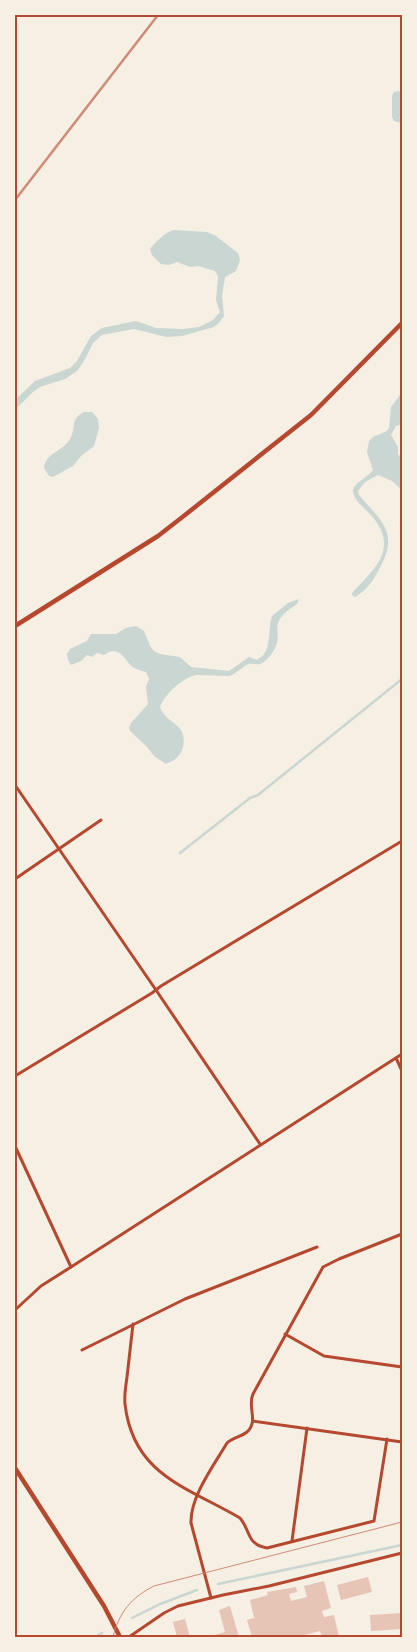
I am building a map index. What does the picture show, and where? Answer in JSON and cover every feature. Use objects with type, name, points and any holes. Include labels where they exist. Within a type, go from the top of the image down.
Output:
[{"type":"main road","points":[[15,626],[174,524],[311,415],[402,323]]},
{"type":"main road","points":[[15,1468],[100,1599],[120,1637]]},
{"type":"street","points":[[15,786],[260,1144]]},
{"type":"street","points":[[15,879],[101,820]]},
{"type":"street","points":[[15,1076],[400,842],[402,849]]},
{"type":"street","points":[[15,1310],[41,1286],[402,1054]]},
{"type":"street","points":[[396,1057],[402,1071]]},
{"type":"street","points":[[15,1146],[70,1267]]},
{"type":"street","points":[[211,1598],[192,1523],[191,1512],[197,1496],[226,1443],[230,1439],[247,1432],[253,1421],[251,1399],[323,1267],[402,1234]]},
{"type":"street","points":[[82,1350],[185,1299],[316,1247]]},
{"type":"street","points":[[133,1324],[124,1402],[131,1435],[142,1454],[161,1473],[197,1496],[240,1518],[245,1524],[250,1538],[260,1547],[267,1548],[374,1521],[387,1439]]},
{"type":"street","points":[[285,1334],[324,1356],[402,1367]]},
{"type":"street","points":[[253,1421],[402,1442]]},
{"type":"street","points":[[292,1542],[307,1428]]},
{"type":"street","points":[[129,1637],[172,1609],[402,1553]]},
{"type":"shaded area","points":[[399,91],[402,93],[402,123],[394,121],[392,117],[392,95],[394,92]]},
{"type":"shaded area","points":[[174,230],[207,232],[216,236],[238,253],[240,260],[236,271],[225,277],[222,296],[224,316],[219,323],[214,327],[182,336],[166,337],[134,329],[102,335],[93,343],[77,371],[65,379],[40,387],[15,410],[15,400],[35,381],[70,368],[77,361],[91,336],[102,328],[136,321],[156,328],[183,329],[199,327],[213,320],[220,312],[216,300],[218,276],[215,271],[198,266],[190,267],[177,262],[169,265],[161,264],[152,255],[150,249],[164,235]]},
{"type":"shaded area","points":[[402,392],[402,424],[396,426],[391,435],[398,447],[398,454],[402,459],[402,490],[392,481],[378,475],[365,482],[358,491],[359,495],[386,529],[388,547],[376,575],[366,589],[355,597],[352,593],[377,564],[382,555],[384,545],[383,534],[377,523],[357,501],[353,489],[357,483],[373,470],[367,452],[369,441],[373,437],[387,431],[391,407]]},
{"type":"shaded area","points":[[84,412],[92,412],[98,419],[99,428],[94,446],[81,456],[73,466],[53,477],[49,476],[44,468],[45,463],[51,455],[67,443],[72,435],[76,418]]},
{"type":"shaded area","points":[[299,599],[297,604],[286,612],[278,623],[277,643],[273,652],[265,661],[260,664],[246,665],[235,674],[229,676],[192,676],[181,682],[166,697],[160,707],[163,713],[180,728],[184,739],[179,756],[166,764],[154,756],[129,728],[131,723],[148,704],[146,687],[149,679],[146,672],[131,666],[115,651],[104,655],[97,653],[92,657],[87,655],[81,661],[71,665],[68,660],[67,654],[70,649],[87,641],[91,634],[116,634],[126,628],[136,626],[144,631],[150,646],[160,654],[180,657],[191,667],[229,671],[249,657],[257,660],[262,656],[269,641],[272,616],[288,603]]},
{"type":"building","points":[[368,1577],[372,1592],[341,1600],[337,1585]]},
{"type":"building","points":[[324,1581],[331,1608],[322,1611],[324,1617],[334,1615],[339,1637],[322,1637],[320,1631],[297,1637],[252,1637],[247,1620],[254,1618],[250,1600],[268,1595],[267,1592],[296,1587],[297,1592],[289,1594],[291,1601],[307,1597],[304,1586]]},
{"type":"building","points":[[230,1606],[239,1637],[207,1637],[225,1632],[219,1610]]},
{"type":"building","points":[[402,1613],[402,1629],[371,1631],[370,1615]]},
{"type":"building","points":[[185,1619],[190,1637],[177,1637],[173,1622]]},
{"type":"waterway","points":[[180,853],[250,798],[258,795],[402,679]]},
{"type":"waterway","points":[[218,1584],[402,1545]]},
{"type":"waterway","points":[[132,1618],[160,1604],[197,1590]]},
{"type":"waterway","points":[[95,1637],[102,1633]]},
{"type":"tram line","points":[[113,1637],[119,1620],[128,1606],[139,1595],[154,1586],[402,1522]]},
{"type":"railway","points":[[15,200],[158,15]]}]
